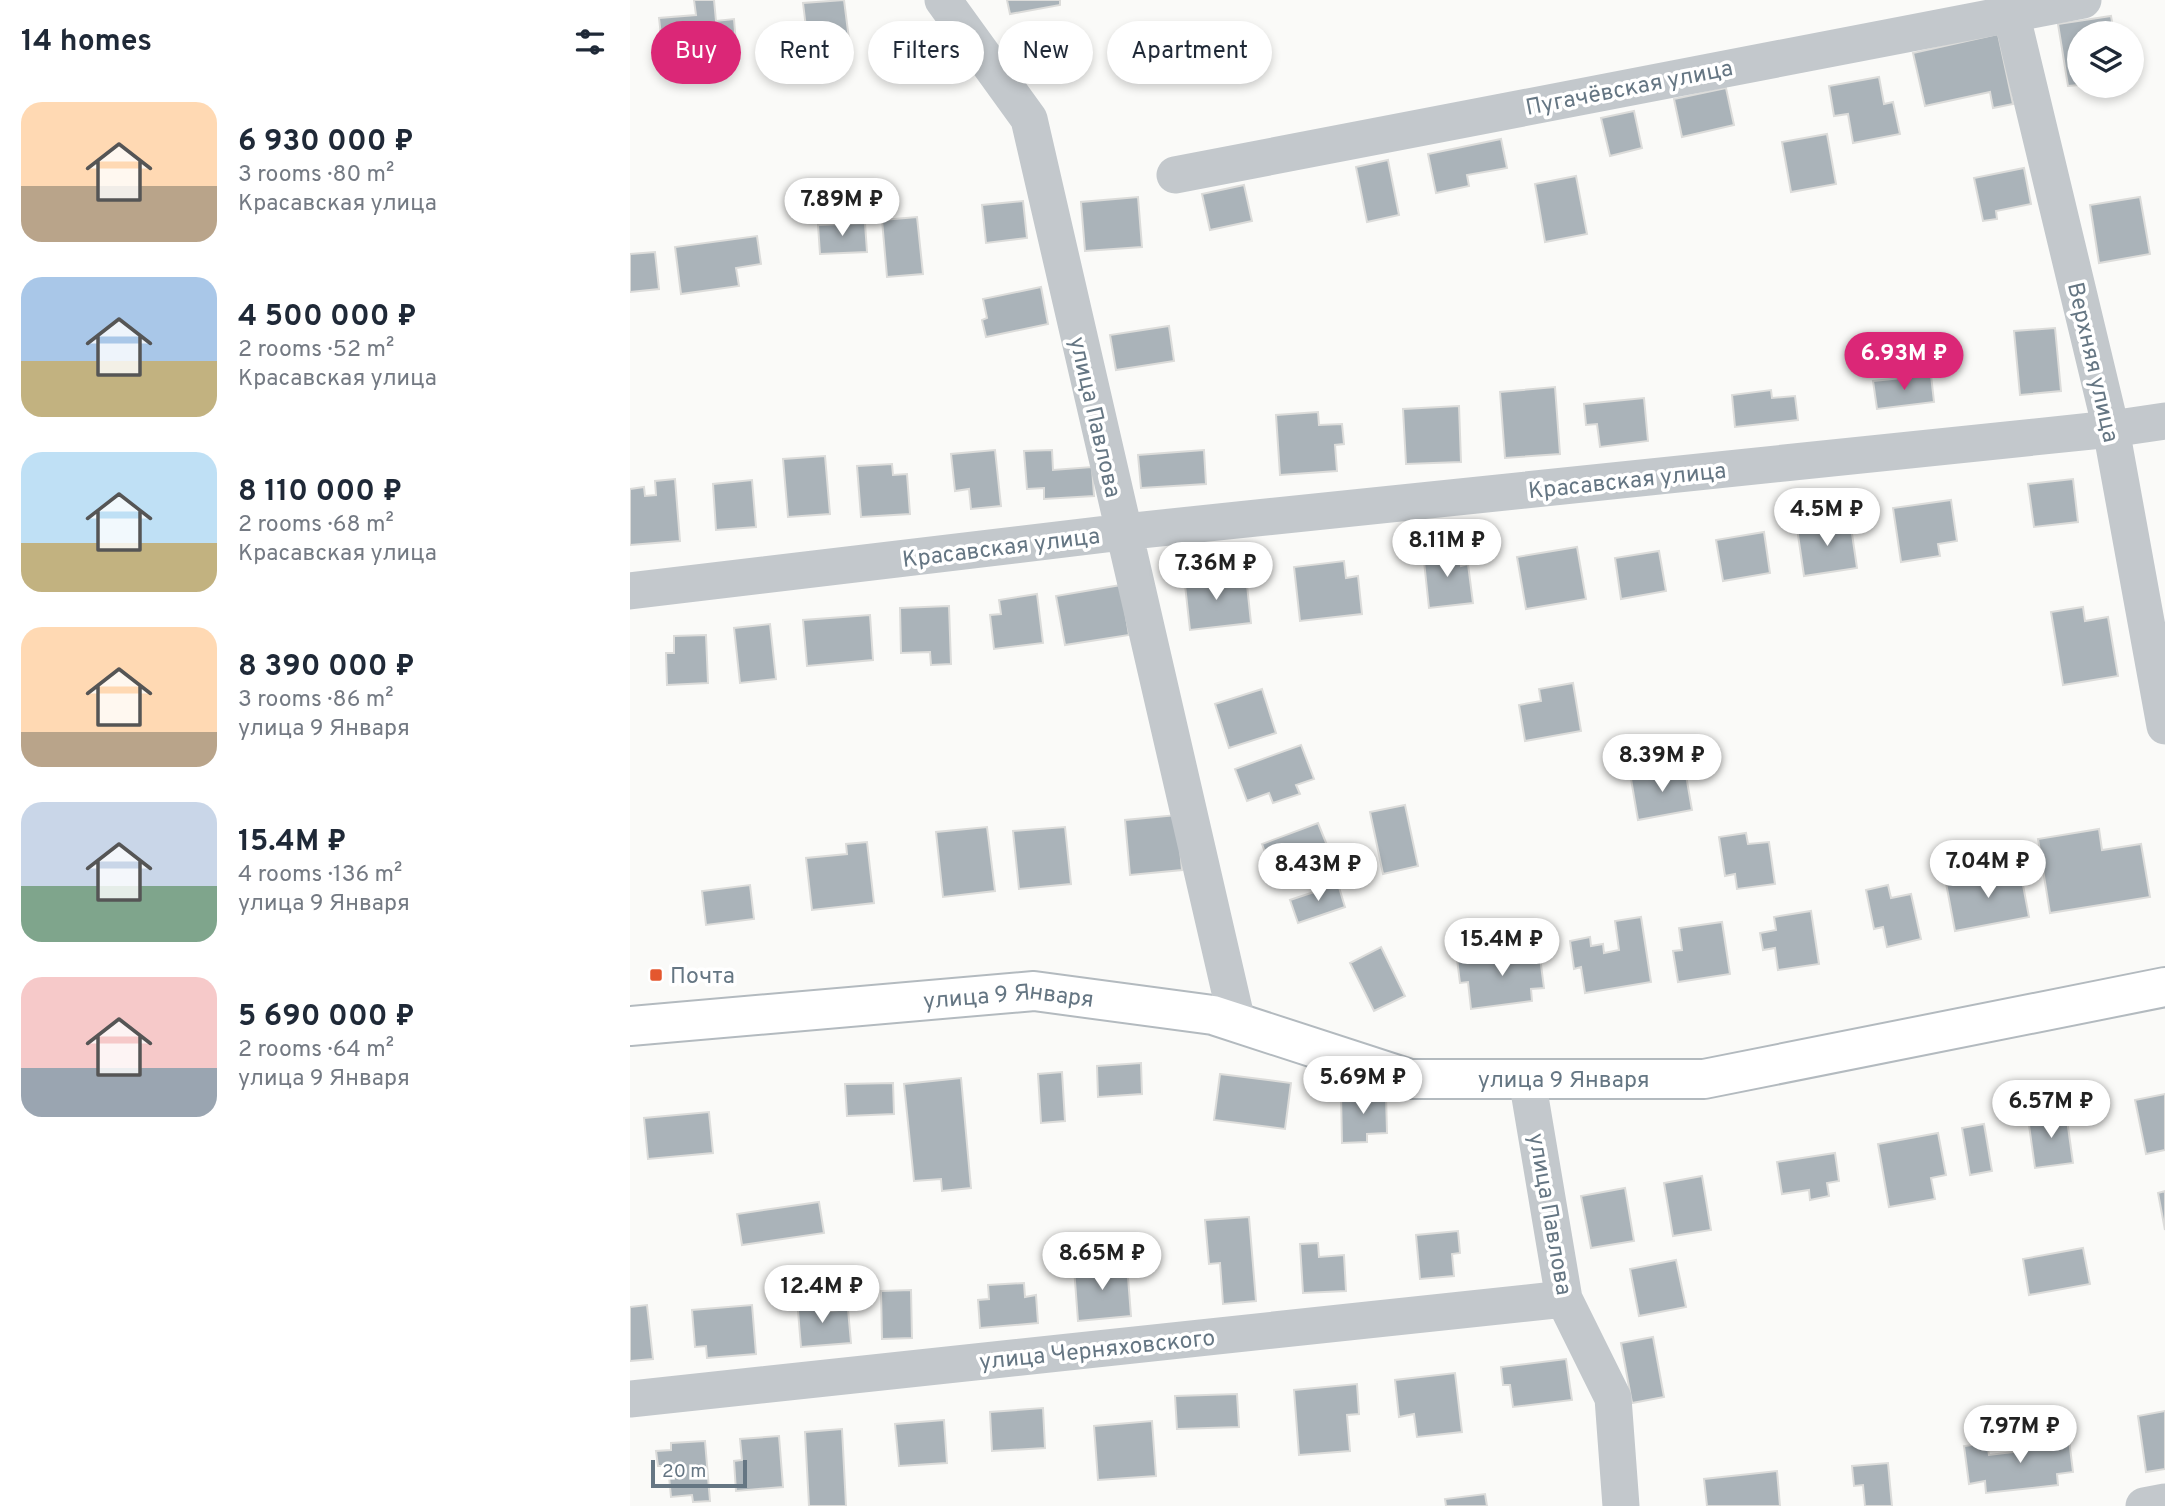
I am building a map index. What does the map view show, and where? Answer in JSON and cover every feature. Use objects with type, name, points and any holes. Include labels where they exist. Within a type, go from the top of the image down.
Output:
[{"type":"main road","name":"улица 9 Января","points":[[630,1026],[1034,991],[1213,1015],[1410,1079],[1704,1079],[2165,987]]},
{"type":"street","name":"улица Павлова","points":[[943,0],[1029,119],[1237,1022]]},
{"type":"street","name":"Пугачёвская улица","points":[[1175,175],[2010,7],[2082,0]]},
{"type":"street","name":"Верхняя улица","points":[[2010,7],[2111,429],[2165,726]]},
{"type":"street","name":"Красавская улица","points":[[630,591],[1123,532],[2111,429],[2165,421]]},
{"type":"street","name":"улица Павлова","points":[[1527,1079],[1564,1299],[1613,1398],[1621,1506]]},
{"type":"street","name":"улица Черняховского","points":[[630,1399],[1564,1299]]},
{"type":"street","points":[[2144,1506],[2165,1502]]},
{"type":"building","points":[[694,0],[714,0],[716,21],[659,21],[659,18],[696,15]]},
{"type":"building","points":[[844,0],[847,21],[805,21],[803,3]]},
{"type":"building","points":[[1007,0],[1060,0],[1060,5],[1010,14]]},
{"type":"building","points":[[2111,16],[2112,21],[2078,21]]},
{"type":"building","points":[[2067,23],[2067,80],[2058,24]]},
{"type":"building","points":[[1998,34],[2013,104],[1993,108],[1990,92],[1925,106],[1913,53]]},
{"type":"building","points":[[1879,77],[1884,104],[1893,102],[1900,134],[1853,143],[1848,114],[1834,116],[1829,86]]},
{"type":"building","points":[[1726,88],[1734,125],[1682,137],[1674,99]]},
{"type":"building","points":[[1634,111],[1642,148],[1610,156],[1601,118]]},
{"type":"building","points":[[1827,134],[1836,184],[1791,192],[1782,142]]},
{"type":"building","points":[[1501,139],[1507,168],[1467,175],[1469,186],[1436,193],[1428,154]]},
{"type":"building","points":[[1388,160],[1399,215],[1367,222],[1356,167]]},
{"type":"building","points":[[2024,168],[2031,204],[1996,211],[1997,219],[1983,221],[1974,178]]},
{"type":"building","points":[[1576,176],[1587,234],[1545,242],[1535,184]]},
{"type":"building","points":[[1244,185],[1252,221],[1210,230],[1202,194]]},
{"type":"building","points":[[1138,197],[1142,247],[1085,251],[1081,202]]},
{"type":"building","points":[[2140,197],[2150,254],[2099,263],[2090,205]]},
{"type":"building","points":[[1023,201],[1027,238],[986,243],[982,205]]},
{"type":"building","points":[[917,217],[923,274],[887,277],[882,220]]},
{"type":"building","points":[[865,223],[867,252],[820,254],[818,225]]},
{"type":"building","points":[[757,236],[761,264],[736,268],[739,286],[681,294],[675,247]]},
{"type":"building","points":[[655,252],[659,289],[630,292],[630,254]]},
{"type":"building","points":[[1041,287],[1048,324],[986,337],[982,320],[987,318],[983,299]]},
{"type":"building","points":[[1169,326],[1174,361],[1116,370],[1110,335]]},
{"type":"building","points":[[2055,328],[2061,391],[2020,395],[2014,331]]},
{"type":"building","points":[[1931,375],[1934,402],[1877,409],[1873,381]]},
{"type":"building","points":[[1555,387],[1560,454],[1505,458],[1500,392]]},
{"type":"building","points":[[1771,390],[1772,398],[1795,396],[1798,420],[1735,427],[1732,395]]},
{"type":"building","points":[[1644,398],[1648,441],[1600,447],[1597,424],[1586,425],[1584,404]]},
{"type":"building","points":[[1459,406],[1461,462],[1406,464],[1403,409]]},
{"type":"building","points":[[1318,412],[1319,425],[1342,424],[1344,444],[1335,445],[1337,471],[1280,475],[1276,415]]},
{"type":"building","points":[[995,450],[1001,506],[971,509],[969,489],[955,491],[951,454]]},
{"type":"building","points":[[1052,450],[1053,470],[1092,467],[1094,496],[1044,499],[1044,488],[1027,489],[1024,451]]},
{"type":"building","points":[[1204,450],[1206,484],[1141,488],[1138,455]]},
{"type":"building","points":[[825,456],[830,514],[788,517],[783,459]]},
{"type":"building","points":[[892,464],[893,475],[907,474],[910,514],[861,517],[857,466]]},
{"type":"building","points":[[675,479],[680,541],[630,545],[630,489],[644,487],[645,496],[656,495],[655,481]]},
{"type":"building","points":[[2073,479],[2078,522],[2034,527],[2028,484]]},
{"type":"building","points":[[752,480],[756,527],[716,530],[713,484]]},
{"type":"building","points":[[1951,500],[1957,541],[1938,544],[1940,556],[1901,562],[1893,508]]},
{"type":"building","points":[[1850,520],[1857,568],[1804,576],[1797,528]]},
{"type":"building","points":[[1764,532],[1770,573],[1723,581],[1716,540]]},
{"type":"building","points":[[1577,547],[1586,599],[1526,609],[1517,557]]},
{"type":"building","points":[[1459,548],[1461,566],[1468,564],[1473,603],[1429,608],[1423,552]]},
{"type":"building","points":[[1659,551],[1666,591],[1621,599],[1615,558]]},
{"type":"building","points":[[1344,561],[1346,578],[1358,576],[1362,614],[1300,621],[1294,567]]},
{"type":"building","points":[[1229,572],[1231,587],[1247,585],[1251,623],[1190,630],[1184,576]]},
{"type":"building","points":[[1121,585],[1129,635],[1065,645],[1056,596]]},
{"type":"building","points":[[1037,594],[1043,643],[994,649],[990,615],[1001,614],[999,600]]},
{"type":"building","points":[[949,606],[951,664],[931,665],[930,652],[901,653],[900,608]]},
{"type":"building","points":[[2083,607],[2085,621],[2108,617],[2118,676],[2063,685],[2051,612]]},
{"type":"building","points":[[870,615],[873,660],[807,666],[803,620]]},
{"type":"building","points":[[770,624],[776,679],[740,683],[734,628]]},
{"type":"building","points":[[706,635],[708,683],[667,685],[666,653],[674,653],[674,636]]},
{"type":"building","points":[[1573,683],[1581,731],[1525,741],[1519,705],[1541,701],[1539,689]]},
{"type":"building","points":[[1262,689],[1276,733],[1229,748],[1215,704]]},
{"type":"building","points":[[1301,745],[1314,779],[1296,785],[1300,794],[1273,803],[1269,793],[1247,801],[1235,769]]},
{"type":"building","points":[[1685,769],[1692,810],[1638,820],[1631,779]]},
{"type":"building","points":[[1405,805],[1418,866],[1383,874],[1370,812]]},
{"type":"building","points":[[1177,815],[1182,870],[1130,875],[1125,820]]},
{"type":"building","points":[[1318,823],[1331,855],[1274,876],[1262,844]]},
{"type":"building","points":[[987,827],[995,891],[943,897],[936,832]]},
{"type":"building","points":[[1065,827],[1071,884],[1019,889],[1013,831]]},
{"type":"building","points":[[2099,829],[2102,850],[2141,844],[2150,897],[2050,913],[2038,839]]},
{"type":"building","points":[[1746,833],[1748,844],[1769,842],[1775,884],[1737,889],[1735,874],[1725,876],[1719,837]]},
{"type":"building","points":[[867,842],[874,903],[812,910],[806,858],[847,854],[846,844]]},
{"type":"building","points":[[2020,869],[2029,917],[1955,931],[1946,883]]},
{"type":"building","points":[[1338,884],[1345,907],[1298,923],[1290,900]]},
{"type":"building","points":[[750,885],[754,919],[706,925],[702,891]]},
{"type":"building","points":[[1888,885],[1891,898],[1911,894],[1921,939],[1887,947],[1883,927],[1874,929],[1866,890]]},
{"type":"building","points":[[1811,911],[1819,964],[1778,970],[1775,948],[1763,950],[1760,933],[1776,930],[1774,917]]},
{"type":"building","points":[[1641,917],[1651,982],[1585,993],[1581,967],[1574,969],[1570,941],[1590,937],[1591,946],[1603,944],[1604,953],[1619,950],[1615,921]]},
{"type":"building","points":[[1722,922],[1730,974],[1678,982],[1673,951],[1682,950],[1679,928]]},
{"type":"building","points":[[1381,947],[1405,996],[1374,1011],[1350,963]]},
{"type":"building","points":[[1539,949],[1544,988],[1531,989],[1532,1001],[1471,1009],[1468,982],[1460,983],[1457,959]]},
{"type":"building","points":[[1141,1063],[1142,1094],[1098,1097],[1097,1066]]},
{"type":"building","points":[[1062,1072],[1065,1121],[1041,1123],[1038,1074]]},
{"type":"building","points":[[1220,1074],[1291,1083],[1285,1129],[1214,1120]]},
{"type":"building","points":[[961,1078],[971,1188],[942,1191],[941,1179],[914,1181],[904,1084]]},
{"type":"building","points":[[893,1083],[894,1114],[847,1116],[845,1084]]},
{"type":"building","points":[[1341,1094],[1386,1094],[1387,1133],[1367,1134],[1367,1142],[1342,1143]]},
{"type":"building","points":[[2165,1094],[2165,1150],[2146,1154],[2135,1100]]},
{"type":"building","points":[[709,1112],[713,1153],[648,1159],[644,1118]]},
{"type":"building","points":[[2066,1112],[2073,1163],[2035,1168],[2028,1118]]},
{"type":"building","points":[[1984,1124],[1992,1171],[1970,1175],[1962,1128]]},
{"type":"building","points":[[1938,1133],[1946,1175],[1931,1178],[1935,1199],[1889,1207],[1878,1144]]},
{"type":"building","points":[[1835,1153],[1839,1181],[1827,1183],[1829,1196],[1810,1200],[1809,1190],[1782,1194],[1777,1162]]},
{"type":"building","points":[[1702,1176],[1711,1230],[1673,1236],[1664,1183]]},
{"type":"building","points":[[1625,1188],[1634,1241],[1591,1248],[1581,1196]]},
{"type":"building","points":[[2165,1191],[2165,1230],[2158,1193]]},
{"type":"building","points":[[819,1202],[824,1233],[742,1245],[737,1214]]},
{"type":"building","points":[[1249,1217],[1256,1301],[1223,1304],[1220,1263],[1209,1264],[1205,1220]]},
{"type":"building","points":[[1458,1231],[1460,1253],[1452,1254],[1454,1276],[1420,1279],[1416,1235]]},
{"type":"building","points":[[1318,1243],[1319,1257],[1344,1255],[1346,1291],[1303,1293],[1300,1244]]},
{"type":"building","points":[[2083,1248],[2090,1284],[2029,1295],[2023,1259]]},
{"type":"building","points":[[1676,1260],[1686,1307],[1639,1316],[1630,1269]]},
{"type":"building","points":[[1127,1264],[1131,1316],[1078,1321],[1074,1268]]},
{"type":"building","points":[[1024,1283],[1025,1297],[1036,1295],[1038,1323],[980,1328],[978,1300],[989,1299],[988,1285]]},
{"type":"building","points":[[911,1290],[912,1338],[882,1339],[881,1291]]},
{"type":"building","points":[[820,1298],[821,1312],[848,1309],[851,1343],[801,1347],[797,1299]]},
{"type":"building","points":[[647,1305],[653,1359],[630,1361],[630,1307]]},
{"type":"building","points":[[752,1305],[756,1354],[707,1358],[706,1346],[695,1347],[692,1310]]},
{"type":"building","points":[[1653,1337],[1664,1397],[1632,1403],[1621,1343]]},
{"type":"building","points":[[1566,1359],[1572,1400],[1513,1407],[1510,1385],[1503,1385],[1501,1367]]},
{"type":"building","points":[[1455,1373],[1462,1432],[1417,1437],[1414,1414],[1399,1417],[1395,1380]]},
{"type":"building","points":[[1357,1384],[1359,1414],[1347,1415],[1350,1451],[1299,1455],[1294,1390]]},
{"type":"building","points":[[1237,1394],[1239,1427],[1177,1429],[1175,1396]]},
{"type":"building","points":[[1043,1408],[1045,1448],[992,1451],[990,1412]]},
{"type":"building","points":[[2165,1411],[2165,1469],[2146,1472],[2138,1416]]},
{"type":"building","points":[[944,1420],[947,1463],[899,1466],[895,1424]]},
{"type":"building","points":[[1152,1421],[1156,1476],[1098,1480],[1094,1426]]},
{"type":"building","points":[[842,1429],[846,1506],[809,1506],[805,1432]]},
{"type":"building","points":[[2068,1431],[2073,1472],[2057,1474],[2058,1485],[1986,1493],[1985,1481],[1969,1484],[1964,1446],[1987,1443],[1989,1455],[2047,1448],[2045,1434]]},
{"type":"building","points":[[779,1436],[783,1487],[736,1491],[734,1461],[742,1460],[740,1439]]},
{"type":"building","points":[[705,1441],[710,1501],[693,1502],[692,1495],[671,1497],[668,1466],[658,1466],[656,1451],[671,1450],[671,1443]]},
{"type":"building","points":[[1888,1463],[1892,1506],[1865,1506],[1863,1485],[1854,1486],[1852,1466]]},
{"type":"building","points":[[1777,1471],[1780,1506],[1707,1506],[1704,1479]]},
{"type":"building","points":[[1485,1494],[1487,1506],[1446,1506],[1445,1499]]},
{"type":"place","name":"Почта","points":[[656,975]]}]
